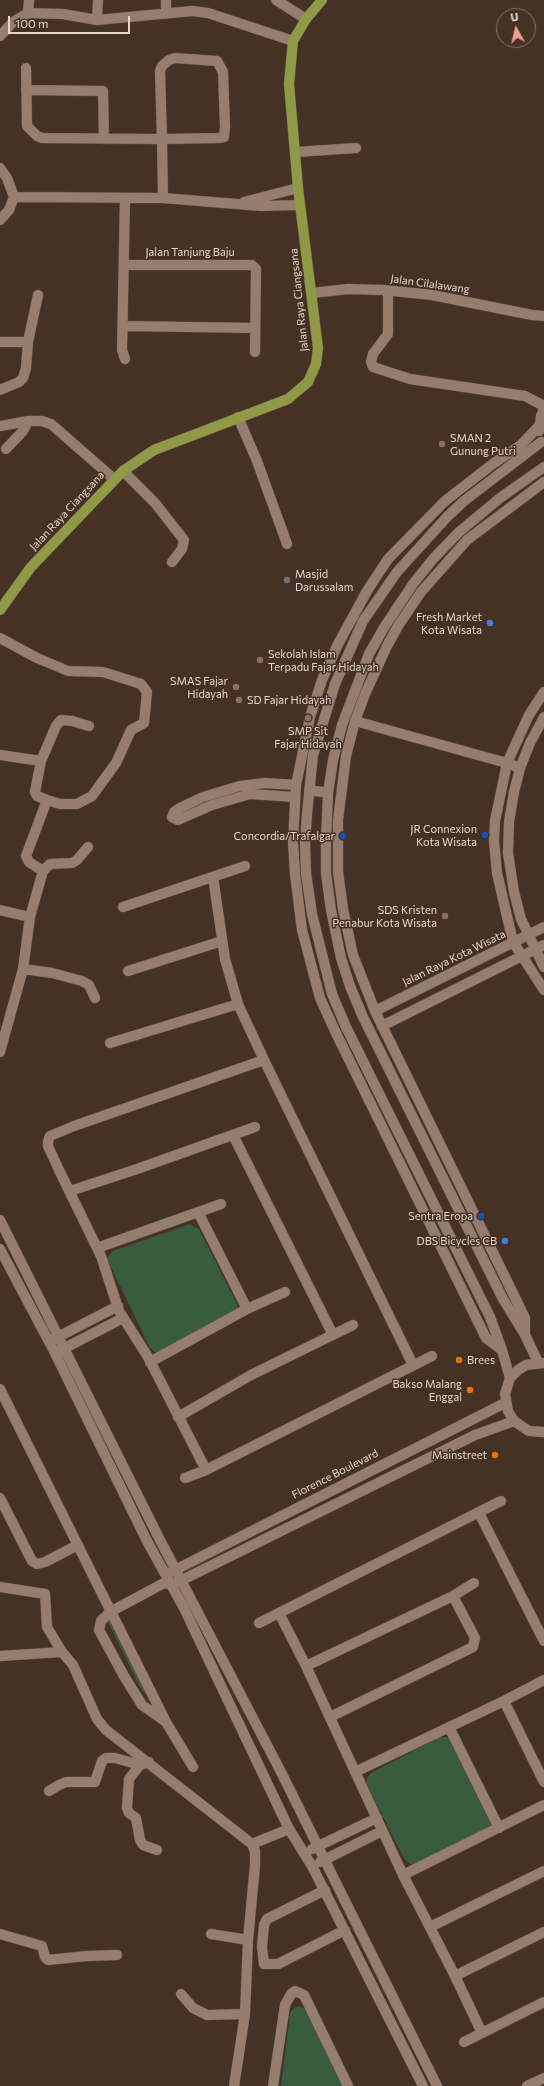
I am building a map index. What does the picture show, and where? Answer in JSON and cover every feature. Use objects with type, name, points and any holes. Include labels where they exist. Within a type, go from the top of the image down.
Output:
[{"type":"main road","name":"Jalan Raya Ciangsana","points":[[0,610],[31,567],[123,471],[154,450],[288,399],[308,382],[316,364],[318,348],[298,188],[289,84],[293,41],[306,19],[322,0]]},
{"type":"street","points":[[28,13],[29,0]]},
{"type":"street","points":[[97,20],[98,0]]},
{"type":"street","points":[[166,0],[166,14]]},
{"type":"street","points":[[276,0],[306,19]]},
{"type":"street","points":[[1,32],[13,22],[28,13],[63,14],[97,20],[192,11],[208,13],[293,41]]},
{"type":"street","points":[[26,68],[27,126],[37,136],[42,138],[104,139],[162,139],[219,138],[224,137],[223,72],[217,61],[175,58],[169,60],[162,66],[162,139],[162,198]]},
{"type":"street","points":[[26,90],[103,91],[104,139]]},
{"type":"street","points":[[296,152],[356,148]]},
{"type":"street","points":[[0,168],[7,178],[14,197],[9,210],[0,220]]},
{"type":"street","points":[[238,204],[298,188]]},
{"type":"street","points":[[14,197],[162,198],[261,206],[300,205]]},
{"type":"street","points":[[125,198],[124,326],[122,350],[125,359]]},
{"type":"street","name":"Jalan Tanjung Baju","points":[[124,265],[248,264],[255,267],[255,328]]},
{"type":"street","name":"Jalan Cilalawang","points":[[312,293],[348,289],[432,295],[532,315],[544,316]]},
{"type":"street","points":[[388,291],[388,334],[373,354],[371,362],[373,367],[410,379],[525,396],[544,406]]},
{"type":"street","points":[[0,390],[19,382],[23,378],[26,368],[28,342],[38,295]]},
{"type":"street","points":[[124,326],[255,328],[255,352]]},
{"type":"street","points":[[0,342],[28,342]]},
{"type":"street","points":[[502,1350],[486,1338],[320,998],[302,930],[295,874],[293,842],[295,797],[310,717],[322,680],[337,646],[355,616],[367,591],[388,559],[445,501],[494,463],[521,445],[538,426],[544,409]]},
{"type":"street","points":[[238,417],[257,461],[287,544]]},
{"type":"street","points":[[0,426],[28,421],[42,421],[51,424],[114,479]]},
{"type":"street","points":[[6,449],[23,431],[28,421]]},
{"type":"street","points":[[538,426],[542,445],[464,501],[418,547],[397,572],[364,621],[335,684],[322,721],[314,755],[309,790],[305,843],[306,873],[312,914],[332,994],[361,1056],[453,1238],[490,1317],[510,1378],[505,1394],[505,1402],[514,1421],[529,1431],[543,1434]]},
{"type":"street","points":[[510,1378],[526,1365],[541,1362],[503,1299],[363,1017],[350,986],[331,910],[326,873],[326,840],[328,793],[333,760],[352,695],[369,654],[413,584],[433,559],[476,517],[544,467]]},
{"type":"street","points":[[123,471],[155,503],[184,540],[182,550],[172,562]]},
{"type":"street","points":[[525,1335],[525,1318],[517,1300],[382,1026],[353,955],[343,908],[338,855],[338,820],[340,787],[355,721],[365,694],[387,646],[421,592],[468,540],[544,482]]},
{"type":"street","points":[[0,638],[38,658],[68,671],[103,672],[141,684],[147,692],[144,723],[131,730],[116,763],[92,796],[77,804],[60,804],[37,796],[35,792],[41,761],[56,726],[61,720],[72,721],[89,726]]},
{"type":"street","points":[[369,654],[387,646]]},
{"type":"street","points":[[544,692],[529,715],[507,763],[495,821],[494,841],[497,873],[513,942],[520,956],[544,990]]},
{"type":"street","points":[[352,695],[355,721]]},
{"type":"street","points":[[310,717],[322,721]]},
{"type":"street","points":[[544,717],[530,743],[520,768],[509,822],[508,853],[514,892],[528,935],[539,947],[544,967]]},
{"type":"street","points":[[355,721],[507,763],[520,768]]},
{"type":"street","points":[[0,755],[41,761]]},
{"type":"street","points":[[295,797],[250,794],[212,806],[178,820],[172,817],[174,812],[180,808],[203,797],[240,786],[265,783],[296,786]]},
{"type":"street","points":[[309,790],[328,793]]},
{"type":"street","points":[[43,871],[29,862],[26,856],[47,800]]},
{"type":"street","points":[[326,840],[338,855]]},
{"type":"street","points":[[0,1052],[23,969],[30,917],[43,871],[50,864],[72,863],[77,860],[88,847]]},
{"type":"street","points":[[123,907],[245,866]]},
{"type":"street","points":[[213,877],[222,941],[238,1004],[413,1366]]},
{"type":"street","points":[[0,910],[30,917]]},
{"type":"street","points":[[302,930],[312,914]]},
{"type":"street","name":"Jalan Raya Kota Wisata","points":[[375,1011],[544,927]]},
{"type":"street","points":[[128,971],[222,941]]},
{"type":"street","points":[[382,1026],[539,947]]},
{"type":"street","points":[[23,969],[52,973],[82,981],[89,985],[95,998]]},
{"type":"street","points":[[110,1042],[238,1004]]},
{"type":"street","points":[[344,1048],[361,1056]]},
{"type":"street","points":[[206,1470],[150,1362],[123,1318],[97,1248],[48,1146],[50,1136],[74,1126],[264,1060]]},
{"type":"street","points":[[70,1191],[255,1127]]},
{"type":"street","points":[[233,1135],[333,1335]]},
{"type":"street","points":[[97,1248],[221,1204]]},
{"type":"street","points":[[198,1212],[247,1309]]},
{"type":"street","points":[[0,1220],[64,1348],[289,1829],[304,1852],[325,1890],[423,2086]]},
{"type":"street","points":[[1,1253],[10,1240]]},
{"type":"street","points":[[1,1253],[15,1251]]},
{"type":"street","points":[[1,1253],[55,1353],[147,1541],[172,1578],[318,1846],[437,2086]]},
{"type":"street","points":[[150,1362],[247,1309],[285,1292]]},
{"type":"street","points":[[48,1342],[118,1306]]},
{"type":"street","points":[[55,1353],[123,1318]]},
{"type":"street","points":[[178,1418],[251,1375],[353,1325]]},
{"type":"street","points":[[185,1478],[206,1470],[432,1356]]},
{"type":"street","points":[[0,1389],[166,1722],[193,1767]]},
{"type":"street","name":"Florence Boulevard","points":[[172,1578],[505,1402]]},
{"type":"street","points":[[166,1722],[142,1705],[99,1630],[101,1621],[110,1612],[172,1578],[475,1435],[514,1421]]},
{"type":"street","points":[[0,1498],[32,1561],[36,1564],[45,1562],[78,1545]]},
{"type":"street","points":[[259,1623],[501,1501]]},
{"type":"street","points":[[479,1513],[544,1641]]},
{"type":"street","points":[[306,1666],[453,1596],[474,1584]]},
{"type":"street","points":[[0,1586],[45,1594],[47,1627],[62,1652],[73,1665],[97,1719],[106,1730],[145,1763],[252,1844],[255,1851],[255,1865],[248,1940],[245,2014],[234,2086]]},
{"type":"street","points":[[330,1717],[473,1646],[475,1638],[453,1596]]},
{"type":"street","points":[[279,1613],[306,1666],[403,1875],[455,1976],[482,2033]]},
{"type":"street","points":[[0,1656],[62,1652]]},
{"type":"street","points":[[355,1772],[504,1701],[544,1680]]},
{"type":"street","points":[[504,1701],[544,1782]]},
{"type":"street","points":[[450,1727],[499,1828]]},
{"type":"street","points":[[49,1791],[66,1782],[95,1782],[102,1761],[106,1758],[145,1763]]},
{"type":"street","points":[[145,1763],[129,1779],[127,1808],[129,1813],[136,1818],[140,1840],[143,1845],[157,1850]]},
{"type":"street","points":[[403,1875],[544,1805]]},
{"type":"street","points":[[304,1852],[377,1818]]},
{"type":"street","points":[[252,1844],[289,1829]]},
{"type":"street","points":[[312,1866],[382,1831]]},
{"type":"street","points":[[430,1927],[544,1871]]},
{"type":"street","points":[[325,1890],[267,1919],[264,1925],[262,1947],[264,1964],[278,1964],[345,1930]]},
{"type":"street","points":[[455,1976],[544,1932]]},
{"type":"street","points":[[0,1934],[42,1946],[45,1957],[48,1960],[117,1955]]},
{"type":"street","points":[[211,1934],[248,1940]]},
{"type":"street","points":[[273,2086],[285,2005],[291,1994],[295,1991],[304,1995],[348,2086]]},
{"type":"street","points":[[181,1994],[193,2008],[207,2015],[245,2014]]},
{"type":"street","points":[[464,2042],[544,2002]]},
{"type":"street","points":[[528,2086],[544,2078]]},
{"type":"green space","points":[[190,1224],[199,1229],[238,1306],[237,1313],[160,1353],[155,1352],[150,1348],[108,1261],[108,1256],[113,1251]]},
{"type":"green space","points":[[109,1616],[154,1703],[141,1689],[108,1622]]},
{"type":"green space","points":[[440,1737],[447,1737],[453,1742],[493,1825],[415,1867],[405,1860],[366,1784],[367,1778],[371,1773]]},
{"type":"green space","points":[[299,2006],[308,2011],[345,2086],[281,2086],[290,2013],[294,2008]]},
{"type":"place","name":"SMAN 2 Gunung Putri","points":[[442,444]]},
{"type":"place","name":"Masjid Darussalam","points":[[287,580]]},
{"type":"place","name":"Fresh Market Kota Wisata","points":[[490,623]]},
{"type":"place","name":"Sekolah Islam Terpadu Fajar Hidayah","points":[[260,660]]},
{"type":"place","name":"SMAS Fajar Hidayah","points":[[236,687]]},
{"type":"place","name":"SD Fajar Hidayah","points":[[239,700]]},
{"type":"place","name":"SMP Sit Fajar Hidayah","points":[[308,718]]},
{"type":"place","name":"JR Connexion Kota Wisata","points":[[485,835]]},
{"type":"place","name":"Concordia/Trafalgar","points":[[343,836]]},
{"type":"place","name":"SDS Kristen Penabur Kota Wisata","points":[[445,916]]},
{"type":"place","name":"Sentra Eropa","points":[[481,1216]]},
{"type":"place","name":"DBS Bicycles CB","points":[[505,1241]]},
{"type":"place","name":"Brees","points":[[459,1360]]},
{"type":"place","name":"Bakso Malang Enggal","points":[[470,1390]]},
{"type":"place","name":"Mainstreet","points":[[495,1455]]}]
